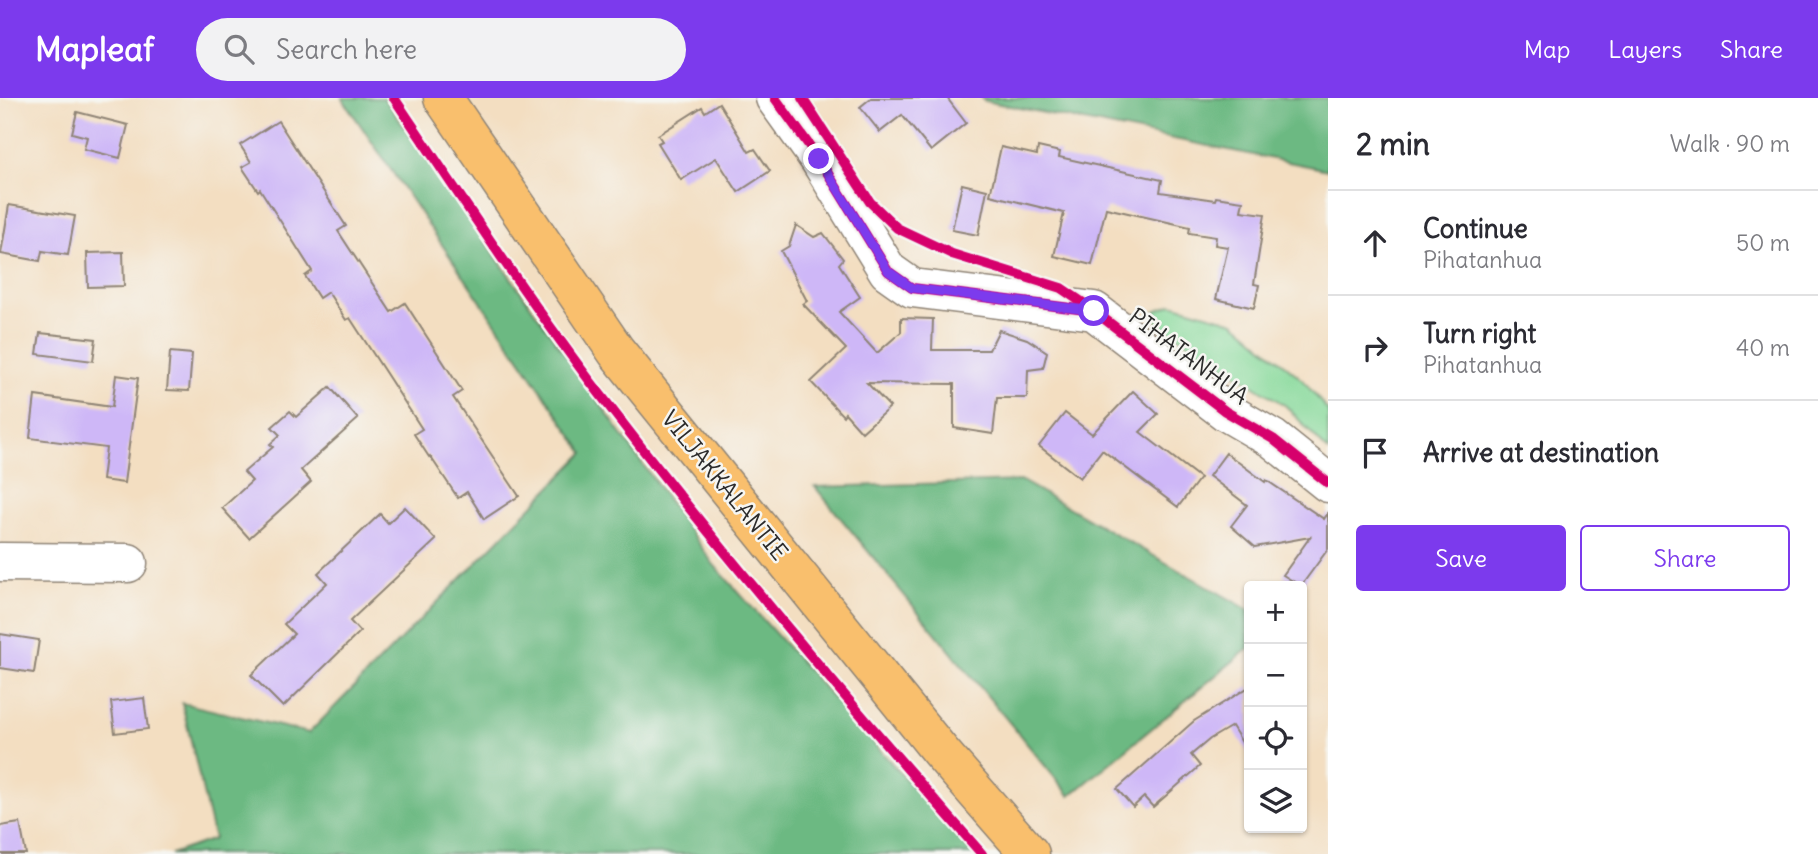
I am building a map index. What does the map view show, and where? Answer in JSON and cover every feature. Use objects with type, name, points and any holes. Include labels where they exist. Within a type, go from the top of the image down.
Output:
[{"type":"main road","name":"VILJAKKALANTIE","points":[[443,98],[616,351],[940,751],[1030,854]]},
{"type":"street","name":"PIHATANHUA","points":[[775,98],[819,159],[888,271],[912,288],[1094,311],[1225,411],[1273,439],[1328,482]]},
{"type":"street","points":[[0,562],[128,563]]},
{"type":"green space","points":[[342,98],[384,98],[714,565],[973,854],[171,854],[214,839],[182,703],[309,733],[584,453]]},
{"type":"green space","points":[[982,98],[1328,98],[1328,170],[985,101]]},
{"type":"green space","points":[[1172,304],[1234,322],[1303,380],[1328,411],[1328,451],[1286,406],[1158,324],[1155,311]]},
{"type":"green space","points":[[1022,481],[1244,607],[1244,652],[1070,796],[815,487]]},
{"type":"building","points":[[871,98],[947,98],[966,123],[931,151],[902,115],[880,132],[860,107]]},
{"type":"building","points":[[719,103],[749,152],[755,149],[770,171],[738,192],[716,158],[681,180],[658,143],[662,141],[658,135],[702,107],[705,112]]},
{"type":"building","points":[[77,112],[128,125],[120,158],[84,149],[87,137],[72,133]]},
{"type":"building","points":[[278,121],[346,226],[338,231],[391,312],[405,303],[462,391],[453,397],[519,496],[484,519],[467,492],[458,498],[429,457],[414,434],[422,429],[350,318],[346,320],[328,292],[319,298],[305,276],[312,271],[260,189],[258,191],[242,167],[251,162],[240,145]]},
{"type":"building","points":[[1001,147],[1037,155],[1038,147],[1060,152],[1059,157],[1162,180],[1160,192],[1243,201],[1241,211],[1265,214],[1254,284],[1259,285],[1254,308],[1216,299],[1228,247],[1215,245],[1216,237],[1189,233],[1190,227],[1106,208],[1092,265],[1054,256],[1064,213],[990,195]]},
{"type":"building","points":[[962,184],[987,190],[978,235],[952,230]]},
{"type":"building","points":[[9,205],[75,216],[68,255],[42,251],[40,261],[1,254]]},
{"type":"building","points":[[796,225],[814,237],[823,233],[843,259],[839,264],[860,297],[839,312],[877,353],[901,332],[901,318],[933,319],[932,350],[989,350],[999,330],[1027,339],[1047,352],[1043,368],[1028,370],[1027,398],[997,398],[993,434],[954,428],[954,384],[867,383],[890,407],[862,432],[811,382],[846,349],[803,304],[807,301],[781,251],[789,246]]},
{"type":"building","points":[[123,252],[124,286],[88,287],[87,253]]},
{"type":"building","points":[[40,333],[96,339],[93,361],[37,354]]},
{"type":"building","points":[[170,352],[192,354],[189,391],[167,390]]},
{"type":"building","points":[[116,375],[138,378],[124,483],[102,480],[106,448],[30,438],[35,396],[112,407]]},
{"type":"building","points":[[330,387],[358,419],[301,470],[311,482],[249,538],[222,508],[252,481],[244,472],[273,447],[270,444],[280,435],[272,427],[290,411],[296,417]]},
{"type":"building","points":[[1133,391],[1158,414],[1140,432],[1200,478],[1178,507],[1102,450],[1080,478],[1039,446],[1065,413],[1092,434]]},
{"type":"building","points":[[1226,453],[1265,482],[1266,480],[1324,519],[1328,513],[1328,549],[1305,581],[1293,581],[1283,575],[1310,537],[1255,547],[1231,526],[1247,505],[1209,476]]},
{"type":"building","points":[[405,507],[436,540],[350,621],[360,632],[283,707],[251,675],[294,634],[284,624],[327,583],[318,573],[380,514],[388,523]]},
{"type":"building","points":[[0,634],[39,640],[34,673],[0,668]]},
{"type":"building","points":[[1244,690],[1244,746],[1232,726],[1191,755],[1200,766],[1153,807],[1144,797],[1133,807],[1117,789],[1194,721]]},
{"type":"building","points":[[144,698],[148,729],[115,733],[111,702]]},
{"type":"building","points":[[20,823],[26,854],[0,854],[0,826]]},
{"type":"cycle path","points":[[394,98],[539,311],[637,442],[782,621],[982,854]]},
{"type":"cycle path","points":[[775,98],[819,159],[888,271],[912,288],[1094,311],[1225,411],[1273,439],[1328,483]]},
{"type":"cycle path","points":[[802,98],[870,202],[897,228],[952,254],[1061,288],[1092,309]]},
{"type":"route","points":[[819,159],[888,271],[912,288],[1094,311]]}]
